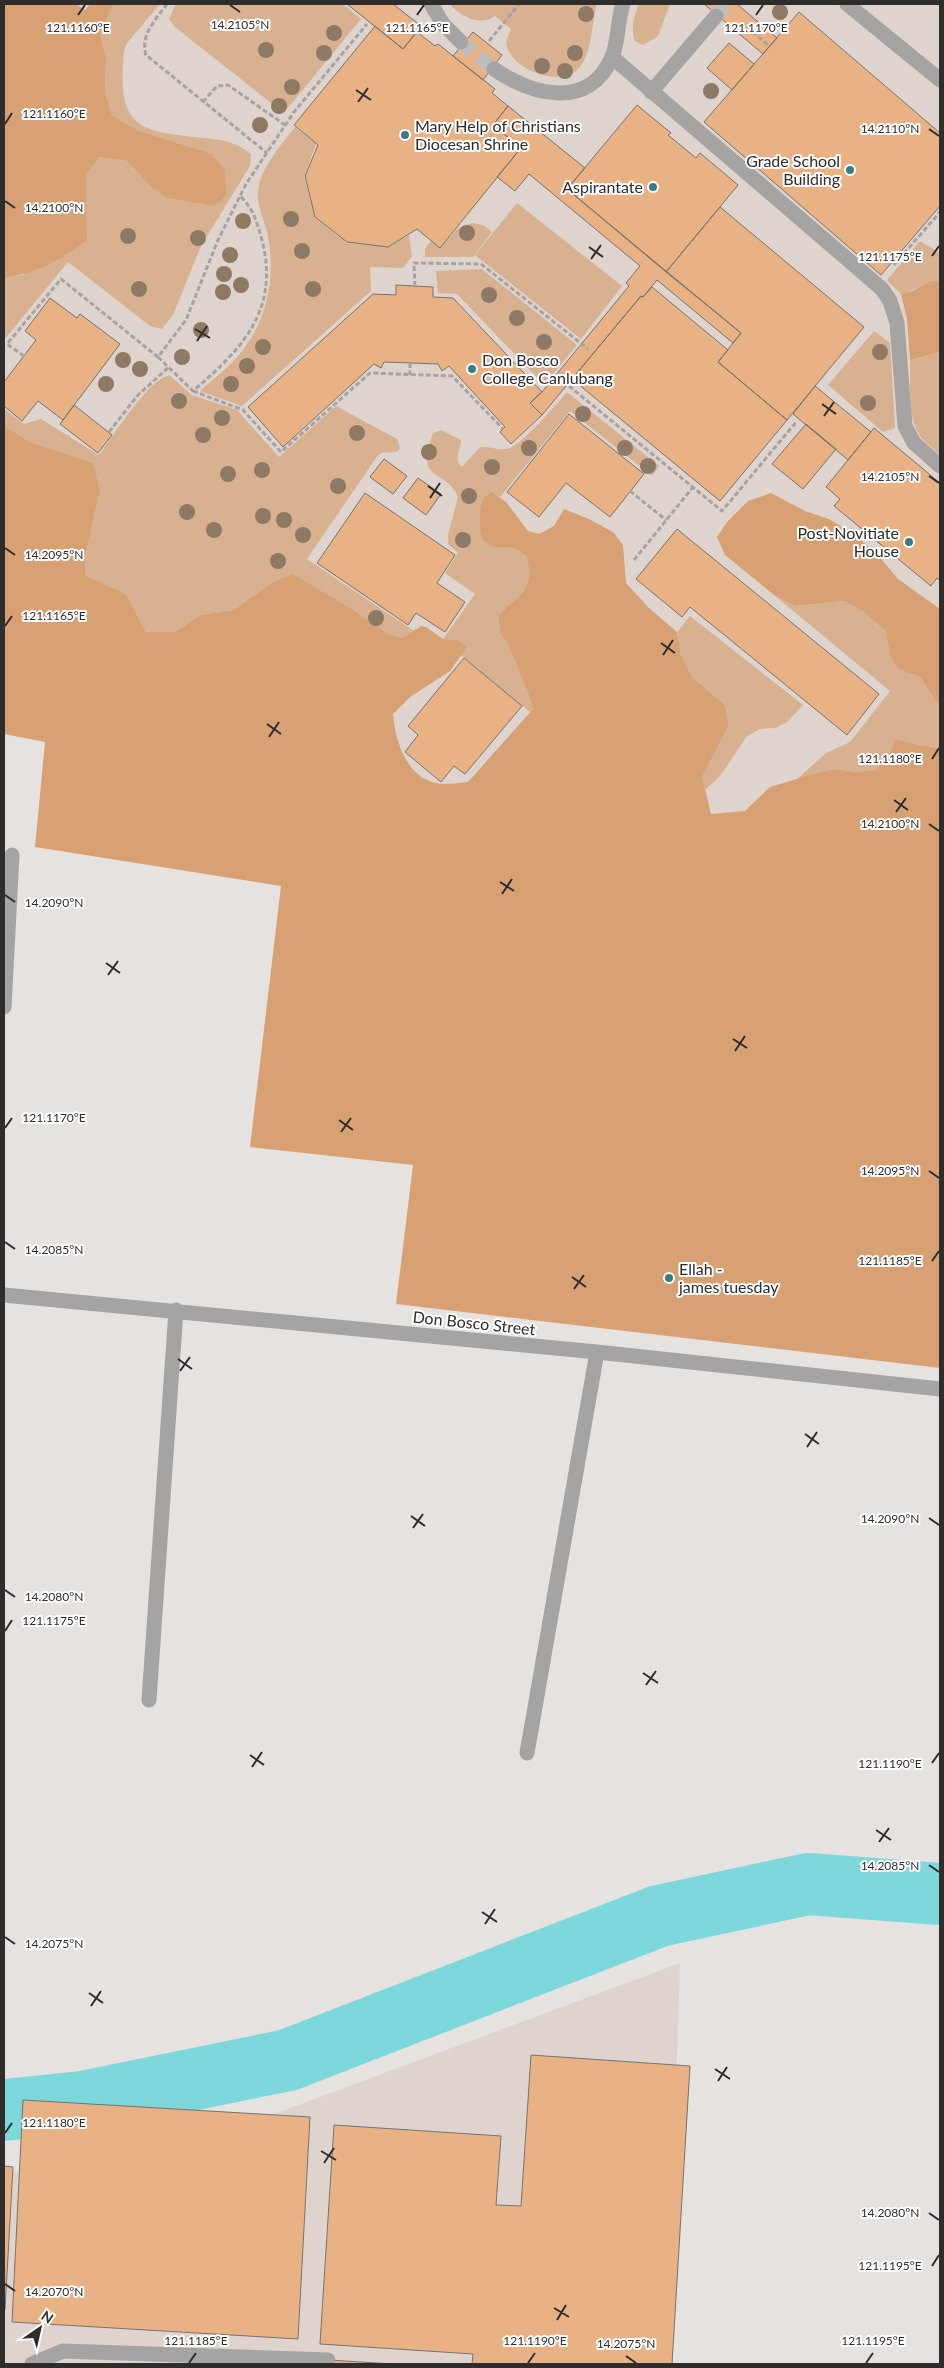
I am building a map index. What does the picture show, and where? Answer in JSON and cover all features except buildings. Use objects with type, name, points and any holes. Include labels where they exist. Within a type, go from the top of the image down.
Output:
[{"type":"street","points":[[431,4],[443,24],[461,42]]},
{"type":"street","points":[[494,69],[527,88],[543,92],[562,93],[592,83],[605,70],[612,57],[623,4]]},
{"type":"street","points":[[847,4],[940,80]]},
{"type":"street","points":[[651,92],[716,16]]},
{"type":"street","points":[[612,57],[877,284],[890,301],[897,323],[905,426],[914,443],[940,466]]},
{"type":"street","points":[[4,1007],[12,855]]},
{"type":"street","name":"Don Bosco Street","points":[[4,1295],[176,1310],[596,1352],[940,1389]]},
{"type":"street","points":[[149,1700],[176,1310]]},
{"type":"street","points":[[526,1753],[596,1352]]},
{"type":"street","points":[[32,2364],[63,2351],[328,2360]]},
{"type":"path","points":[[168,4],[146,35],[143,44],[146,55],[267,153]]},
{"type":"path","points":[[489,40],[519,4]]},
{"type":"path","points":[[736,18],[769,46]]},
{"type":"path","points":[[158,357],[186,320],[218,240],[240,196],[285,125],[367,24]]},
{"type":"path","points":[[203,102],[217,86],[228,85],[285,125]]},
{"type":"path","points":[[193,391],[236,352],[261,310],[264,298],[266,266],[264,248],[252,209],[240,196]]},
{"type":"path","points":[[877,284],[940,212]]},
{"type":"path","points":[[415,286],[414,263],[481,264],[588,349]]},
{"type":"path","points":[[24,356],[7,344],[61,279],[158,357],[193,391],[243,410],[281,452],[370,373],[452,376],[503,429]]},
{"type":"path","points":[[410,363],[410,375]]},
{"type":"path","points":[[109,432],[138,396],[169,367]]},
{"type":"path","points":[[569,386],[722,511],[797,421]]},
{"type":"path","points":[[634,560],[693,487]]},
{"type":"path","points":[[630,491],[666,520]]},
{"type":"shaded area","name":"Don Bosco College Canlubang","points":[[4,4],[940,4],[940,885],[4,734]]},
{"type":"shaded area","points":[[4,4],[76,4],[85,10],[90,4],[114,4],[100,33],[106,57],[105,91],[112,115],[139,131],[210,153],[225,170],[226,196],[214,206],[168,198],[150,186],[127,161],[100,157],[86,175],[87,240],[48,265],[28,273],[4,278]]},
{"type":"shaded area","points":[[114,4],[160,4],[127,43],[124,51],[124,96],[128,111],[136,121],[147,128],[162,132],[230,142],[251,154],[250,166],[201,246],[173,315],[162,329],[150,326],[68,262],[4,340],[4,278],[22,275],[87,240],[86,175],[100,157],[127,161],[150,186],[210,153],[139,131],[112,115],[105,91],[106,57],[100,32]]},
{"type":"shaded area","points":[[176,4],[343,4],[361,19],[287,109],[280,110],[175,27],[169,19]]},
{"type":"shaded area","points":[[450,4],[597,4],[590,45],[584,60],[580,67],[571,74],[561,77],[537,73],[525,68],[516,61],[509,52],[506,42],[511,29],[495,16],[483,20],[471,19]]},
{"type":"shaded area","points":[[639,4],[670,4],[658,36],[643,45],[635,41],[633,31],[634,18]]},
{"type":"shaded area","points":[[295,127],[316,144],[304,177],[315,218],[347,243],[389,247],[409,235],[412,256],[403,268],[370,267],[371,291],[242,406],[200,391],[239,355],[249,342],[263,314],[270,284],[271,268],[267,231],[258,198],[259,185],[269,162]]},
{"type":"shaded area","points":[[517,203],[622,286],[581,339],[475,255]]},
{"type":"shaded area","points":[[473,223],[483,225],[492,232],[473,257],[425,257],[425,249],[431,241],[440,248],[459,227]]},
{"type":"shaded area","points":[[920,241],[940,253],[940,281],[930,282],[901,294],[887,280]]},
{"type":"shaded area","points":[[482,269],[577,345],[544,385],[457,294],[438,293],[436,271]]},
{"type":"shaded area","points":[[931,281],[940,281],[940,352],[910,360],[907,319],[901,294],[912,291]]},
{"type":"shaded area","points":[[874,331],[890,343],[895,428],[883,432],[828,385]]},
{"type":"shaded area","points":[[940,352],[940,455],[918,433],[912,416],[910,360]]},
{"type":"shaded area","points":[[169,375],[192,395],[237,410],[279,457],[336,406],[397,439],[400,448],[398,451],[381,453],[376,458],[307,559],[414,631],[402,638],[388,634],[316,588],[252,599],[234,610],[200,615],[175,632],[146,632],[126,594],[85,575],[85,558],[100,490],[93,464],[32,443],[4,426],[4,409],[24,424],[41,419],[99,455],[141,398],[160,379]]},
{"type":"shaded area","points":[[567,392],[659,466],[652,476],[570,411],[500,497],[492,492],[495,547],[511,547],[526,555],[529,567],[528,584],[519,596],[498,616],[500,633],[507,643],[527,690],[533,709],[530,712],[461,655],[467,647],[458,640],[443,639],[475,594],[445,573],[458,553],[448,544],[448,535],[458,497],[446,481],[429,468],[427,461],[428,450],[433,433],[441,430],[461,440],[457,458],[462,467],[480,447],[507,449],[513,447],[538,424]]},
{"type":"shaded area","points":[[4,426],[32,443],[93,463],[100,490],[85,558],[85,575],[126,594],[146,632],[175,632],[200,615],[234,610],[274,582],[293,574],[353,610],[388,634],[402,638],[421,626],[426,627],[443,639],[458,640],[467,647],[450,671],[410,697],[393,714],[396,735],[404,756],[417,773],[436,783],[468,782],[533,709],[507,643],[500,633],[498,616],[519,596],[528,584],[529,567],[526,555],[511,547],[495,547],[483,541],[480,520],[483,498],[492,492],[506,502],[528,531],[539,534],[554,526],[564,509],[589,519],[613,532],[623,545],[626,583],[649,608],[677,632],[681,655],[693,678],[725,705],[729,725],[702,777],[711,814],[745,811],[770,787],[810,775],[834,769],[859,772],[876,770],[888,756],[896,740],[940,749],[940,1368],[396,1304],[413,1165],[250,1147],[281,886],[35,847],[45,742],[4,734]]},
{"type":"shaded area","points":[[771,493],[805,511],[829,519],[853,533],[878,555],[898,579],[940,609],[940,707],[920,677],[898,669],[890,656],[886,632],[864,612],[844,601],[795,606],[774,595],[725,555],[717,537],[727,522],[748,501]]},
{"type":"shaded area","points":[[774,595],[795,606],[844,601],[864,612],[886,632],[890,656],[898,669],[920,677],[940,707],[940,749],[916,744],[888,756],[877,770],[859,772],[834,769],[797,779],[826,753],[850,742],[890,691]]},
{"type":"shaded area","points":[[690,616],[803,705],[787,722],[775,728],[760,729],[747,736],[721,775],[705,790],[702,777],[729,725],[725,705],[693,678],[681,655],[677,632]]},
{"type":"shaded area","points":[[680,1963],[667,2364],[4,2364],[4,2173],[51,2167],[242,2126]]},
{"type":"waterway","points":[[4,2110],[82,2102],[288,2060],[659,1916],[808,1884],[940,1894]]},
{"type":"tunnel","points":[[716,16],[726,4]]},
{"type":"tunnel","points":[[461,42],[494,69]]},
{"type":"place","name":"Mary Help of Christians Diocesan Shrine","points":[[405,135]]},
{"type":"place","name":"Grade School Building","points":[[850,170]]},
{"type":"place","name":"Aspirantate","points":[[653,187]]},
{"type":"place","name":"Don Bosco College Canlubang","points":[[472,369]]},
{"type":"place","name":"Post-Novitiate House","points":[[909,542]]},
{"type":"place","name":"Ellah - james tuesday","points":[[669,1278]]}]
